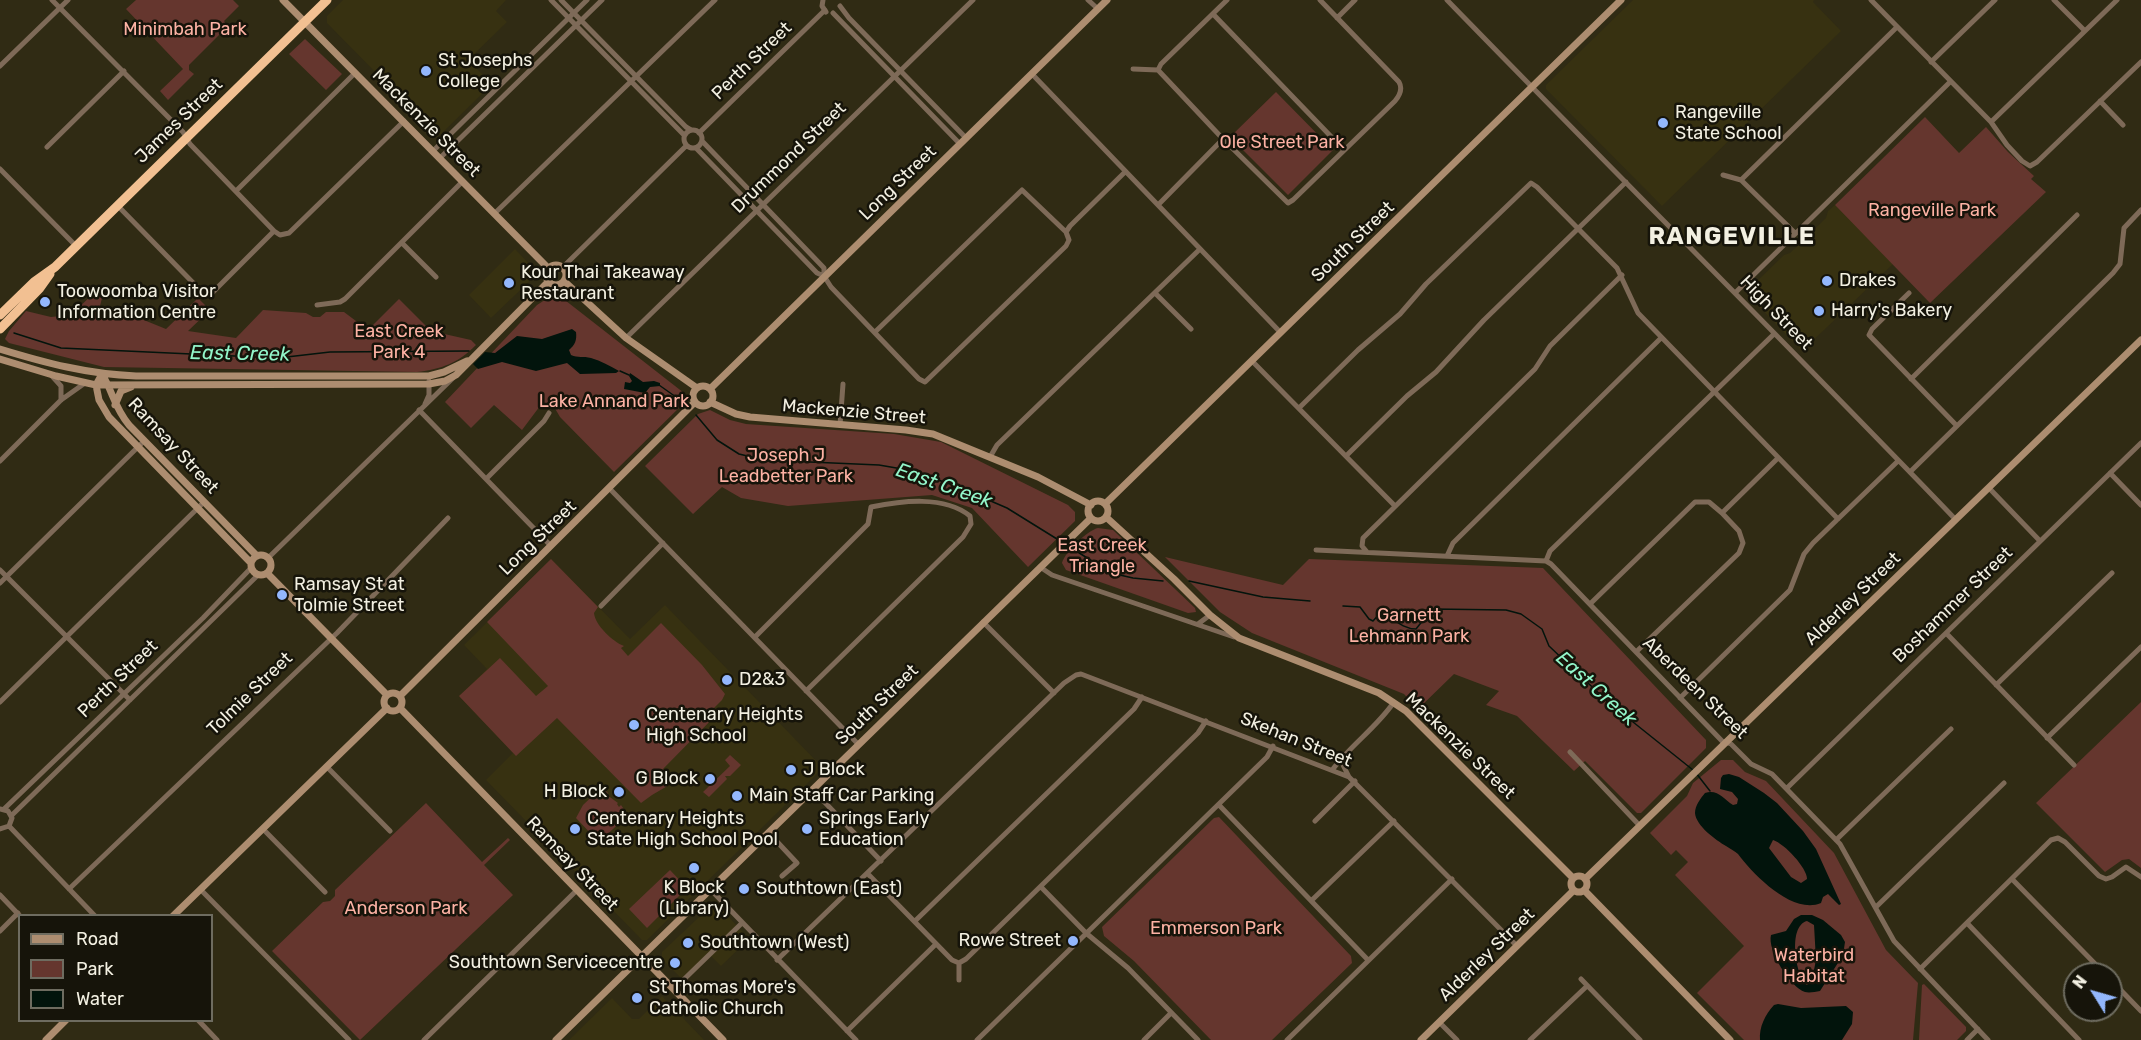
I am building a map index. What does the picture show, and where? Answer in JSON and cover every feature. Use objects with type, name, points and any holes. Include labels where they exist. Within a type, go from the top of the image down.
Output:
[{"type":"highway","name":"James Street","points":[[0,315],[34,282],[55,267],[327,0]]},
{"type":"highway","name":"James Street","points":[[0,329],[40,288],[55,267]]},
{"type":"street","points":[[52,0],[124,71],[183,132],[190,144],[280,235],[290,233],[404,121]]},
{"type":"street","points":[[0,66],[68,0]]},
{"type":"street","name":"Mackenzie Street","points":[[283,0],[548,268]]},
{"type":"street","points":[[551,0],[688,129],[699,133],[702,141],[824,268],[824,276],[831,287],[919,379],[925,382],[1066,246],[1069,240],[1065,232],[1022,190],[875,332]]},
{"type":"street","points":[[561,0],[684,135],[683,140],[686,146]]},
{"type":"street","points":[[433,152],[587,0]]},
{"type":"street","points":[[440,158],[602,0]]},
{"type":"street","points":[[495,213],[715,0]]},
{"type":"street","name":"Drummond Street","points":[[626,338],[973,0]]},
{"type":"street","points":[[1088,0],[1098,9]]},
{"type":"street","name":"Long Street","points":[[710,389],[1106,0]]},
{"type":"street","points":[[1158,70],[1161,64],[1227,0]]},
{"type":"street","points":[[1133,69],[1158,70],[1288,203],[1395,101],[1401,91],[1398,82],[1320,0]]},
{"type":"street","points":[[1337,18],[1355,0]]},
{"type":"street","name":"High Street","points":[[1447,0],[1956,520]]},
{"type":"street","name":"South Street","points":[[1105,504],[1621,0]]},
{"type":"street","points":[[1872,0],[1991,122],[2022,161],[2030,166],[2037,162],[2141,62]]},
{"type":"street","points":[[1931,62],[1995,0]]},
{"type":"street","points":[[2054,0],[2085,31]]},
{"type":"street","points":[[1991,122],[2116,0]]},
{"type":"street","points":[[821,1],[825,10],[833,13],[894,76],[963,141]]},
{"type":"street","points":[[833,13],[840,3],[849,18],[963,141]]},
{"type":"street","name":"Perth Street","points":[[699,133],[825,10]]},
{"type":"street","points":[[1213,14],[1344,150]]},
{"type":"street","points":[[1741,180],[1897,27]]},
{"type":"street","points":[[47,147],[124,71]]},
{"type":"street","points":[[236,191],[355,73]]},
{"type":"street","points":[[1032,74],[1281,333]]},
{"type":"street","points":[[1735,293],[1950,82]]},
{"type":"street","points":[[2100,101],[2123,125]]},
{"type":"street","points":[[684,135],[691,130]]},
{"type":"street","points":[[1158,205],[1223,139]]},
{"type":"street","points":[[696,147],[702,141]]},
{"type":"street","points":[[686,146],[696,147],[817,273],[824,276]]},
{"type":"street","points":[[563,267],[686,146]]},
{"type":"street","points":[[0,168],[76,246]]},
{"type":"street","points":[[1065,232],[1125,172]]},
{"type":"street","points":[[1723,175],[1741,180],[1795,233]]},
{"type":"street","points":[[316,304],[340,302],[345,299],[463,182]]},
{"type":"street","points":[[1346,456],[1407,396],[1436,372],[1484,320],[1626,182]]},
{"type":"street","points":[[1299,408],[1358,350],[1400,314],[1426,284],[1531,183],[1617,268],[1634,307],[1661,338],[1838,519]]},
{"type":"street","points":[[117,205],[205,295],[212,292],[274,231]]},
{"type":"street","points":[[1910,472],[2113,273],[2120,264],[2124,228],[2141,210]]},
{"type":"street","points":[[1911,379],[2077,215]]},
{"type":"street","points":[[402,243],[436,277]]},
{"type":"street","points":[[990,457],[997,446],[1200,249]]},
{"type":"street","points":[[555,264],[563,267],[566,275],[564,281],[555,285],[548,282],[545,277],[548,268],[555,264]]},
{"type":"street","points":[[1368,552],[1362,546],[1363,537],[1535,369],[1550,346],[1622,275]]},
{"type":"street","points":[[564,281],[626,338],[698,388]]},
{"type":"street","points":[[268,558],[424,405],[431,401],[548,282]]},
{"type":"street","points":[[1909,293],[1869,335],[1957,426]]},
{"type":"street","points":[[1155,294],[1191,329]]},
{"type":"street","points":[[1316,550],[1546,561],[1550,551],[1774,334]]},
{"type":"street","points":[[1447,556],[1453,543],[1661,338]]},
{"type":"street","name":"Alderley Street","points":[[1585,879],[2141,340]]},
{"type":"street","points":[[0,349],[47,363],[102,374],[429,380],[470,360]]},
{"type":"street","points":[[0,359],[51,375],[96,385],[429,380],[454,377]]},
{"type":"street","points":[[1252,361],[1395,506]]},
{"type":"street","points":[[96,385],[102,374]]},
{"type":"street","name":"Ramsay Street","points":[[102,374],[115,405],[141,444]]},
{"type":"street","points":[[51,375],[61,386],[61,400]]},
{"type":"street","points":[[194,385],[195,376]]},
{"type":"street","points":[[424,405],[429,395],[429,380]]},
{"type":"street","points":[[0,460],[61,400],[86,382]]},
{"type":"street","points":[[840,424],[843,384]]},
{"type":"street","name":"Ramsay Street","points":[[96,385],[99,400],[109,417],[141,444],[257,556]]},
{"type":"street","points":[[115,405],[121,391],[137,386]]},
{"type":"street","points":[[698,388],[710,389],[712,395],[710,402],[703,405],[696,402],[693,393],[698,388]]},
{"type":"street","name":"Long Street","points":[[400,696],[696,402]]},
{"type":"street","name":"Mackenzie Street","points":[[710,402],[736,414],[750,417],[927,433],[950,440],[1053,484],[1091,505]]},
{"type":"street","points":[[419,410],[551,546]]},
{"type":"street","points":[[486,479],[544,421],[549,413]]},
{"type":"street","name":"Boshammer Street","points":[[1787,788],[2141,443]]},
{"type":"street","points":[[0,582],[141,444]]},
{"type":"street","points":[[1722,513],[1778,458]]},
{"type":"street","points":[[1680,698],[1790,590],[1804,554],[1898,461]]},
{"type":"street","points":[[2110,473],[2141,505]]},
{"type":"street","points":[[1989,488],[2040,541]]},
{"type":"street","points":[[610,489],[858,744]]},
{"type":"street","points":[[755,637],[868,524],[871,507],[927,500],[956,508],[970,516],[971,524],[963,537],[806,691]]},
{"type":"street","points":[[1099,502],[1105,504],[1108,512],[1106,518],[1098,521],[1091,518],[1089,512],[1091,505],[1099,502]]},
{"type":"street","points":[[1590,604],[1695,502],[1708,502],[1722,513],[1739,531],[1743,543],[1739,553],[1636,652]]},
{"type":"street","points":[[0,702],[202,505]]},
{"type":"street","name":"Ramsay Street","points":[[202,505],[251,565]]},
{"type":"street","name":"Tolmie Street","points":[[69,889],[331,638],[448,518]]},
{"type":"street","name":"South Street","points":[[556,1040],[1091,518]]},
{"type":"street","name":"Mackenzie Street","points":[[1106,518],[1210,615],[1239,638]]},
{"type":"street","points":[[601,606],[663,543]]},
{"type":"street","points":[[267,573],[258,574],[251,565],[257,556],[268,558]]},
{"type":"street","points":[[267,573],[270,567],[268,558]]},
{"type":"street","name":"Aberdeen Street","points":[[1546,561],[1722,741],[1727,742],[1751,764],[1772,774],[1836,840],[1843,848],[1894,941],[1988,1040]]},
{"type":"street","name":"Perth Street","points":[[11,816],[176,654],[251,565]]},
{"type":"street","name":"Mackenzie Street","points":[[1040,567],[1048,573],[1239,638],[1379,693],[1418,722],[1573,878]]},
{"type":"street","points":[[0,570],[130,700]]},
{"type":"street","points":[[267,573],[387,695]]},
{"type":"street","points":[[1996,685],[2112,573]]},
{"type":"street","name":"Perth Street","points":[[2,809],[47,770],[171,649],[258,574]]},
{"type":"street","points":[[1198,624],[1210,615]]},
{"type":"street","points":[[777,960],[1054,693],[983,622]]},
{"type":"street","points":[[1946,633],[2074,765]]},
{"type":"street","points":[[2047,738],[2141,647]]},
{"type":"street","points":[[171,649],[176,654]]},
{"type":"street","name":"Skehan Street","points":[[1054,693],[1076,675],[1093,678],[1333,769],[1352,779],[1517,946]]},
{"type":"street","points":[[394,692],[400,696],[403,702],[400,708],[393,711],[387,708],[384,700],[387,695],[394,692]]},
{"type":"street","points":[[915,921],[1134,709],[1142,697]]},
{"type":"street","points":[[1333,769],[1346,753],[1385,716],[1394,702]]},
{"type":"street","points":[[174,914],[387,708]]},
{"type":"street","name":"Ramsay Street","points":[[400,708],[723,1040]]},
{"type":"street","points":[[959,963],[966,959],[1198,733],[1206,721]]},
{"type":"street","points":[[1836,840],[1951,729]]},
{"type":"street","points":[[977,1040],[1219,805],[1267,757],[1273,746]]},
{"type":"street","points":[[1570,752],[1640,826]]},
{"type":"street","points":[[1315,821],[1352,779],[1343,765],[1346,753]]},
{"type":"street","points":[[327,767],[390,831]]},
{"type":"street","points":[[47,770],[53,776]]},
{"type":"street","points":[[1876,907],[2004,783]]},
{"type":"street","points":[[812,789],[881,861]]},
{"type":"street","points":[[1219,805],[1368,960]]},
{"type":"street","points":[[2,809],[11,816],[9,826]]},
{"type":"street","points":[[1312,900],[1394,821]]},
{"type":"street","points":[[9,826],[94,914]]},
{"type":"street","points":[[0,829],[9,826]]},
{"type":"street","points":[[263,829],[326,892]]},
{"type":"street","points":[[768,832],[797,862],[782,876]]},
{"type":"street","points":[[1920,969],[2051,840],[2058,838],[2065,842],[2099,876],[2106,879],[2126,867],[2141,877]]},
{"type":"street","points":[[868,874],[952,960],[959,963]]},
{"type":"street","points":[[1579,876],[1585,879],[1587,885],[1580,893],[1573,891],[1570,885],[1573,878],[1579,876]]},
{"type":"street","points":[[1287,1040],[1452,879]]},
{"type":"street","points":[[2012,879],[2093,962]]},
{"type":"street","points":[[1041,886],[1086,933],[1128,968],[1198,1040]]},
{"type":"street","points":[[200,889],[349,1040]]},
{"type":"street","points":[[711,890],[856,1040]]},
{"type":"street","points":[[1584,890],[1730,1040]]},
{"type":"street","points":[[424,1040],[576,891]]},
{"type":"street","name":"Alderley Street","points":[[1421,1040],[1573,891]]},
{"type":"street","points":[[0,895],[19,914]]},
{"type":"street","points":[[0,931],[18,915]]},
{"type":"street","points":[[674,989],[742,923]]},
{"type":"street","points":[[1967,923],[2079,1040]]},
{"type":"street","points":[[847,1031],[936,944]]},
{"type":"street","points":[[959,963],[959,980]]},
{"type":"street","points":[[1581,979],[1638,1039]]},
{"type":"street","points":[[1530,1040],[1587,986]]},
{"type":"street","points":[[2123,992],[2141,1011]]},
{"type":"street","points":[[1144,1040],[1172,1013]]},
{"type":"street","points":[[46,1040],[64,1022]]},
{"type":"street","points":[[200,1022],[217,1040]]},
{"type":"street","points":[[1439,1022],[1457,1040]]},
{"type":"street","points":[[1967,1040],[1978,1029]]},
{"type":"shaded area","name":"St Josephs College","points":[[343,0],[506,0],[496,11],[507,22],[468,60],[489,81],[490,86],[441,134],[436,134],[327,23],[327,16]]},
{"type":"shaded area","name":"Rangeville State School","points":[[1633,0],[1814,0],[1813,2],[1841,31],[1662,206],[1546,89],[1546,85]]},
{"type":"shaded area","points":[[1835,205],[1893,264],[1802,351],[1748,295],[1748,290],[1826,218],[1828,211]]},
{"type":"shaded area","points":[[515,249],[535,270],[535,276],[491,318],[469,295]]},
{"type":"shaded area","name":"Centenary Heights High School","points":[[551,559],[630,639],[665,605],[823,768],[647,940],[642,940],[486,780],[513,753],[459,696],[487,669],[464,645]]},
{"type":"shaded area","points":[[715,902],[749,939],[721,966],[711,956],[684,981],[662,959],[662,952]]},
{"type":"shaded area","points":[[662,996],[704,1040],[569,1040],[612,998],[632,1019],[639,1019]]},
{"type":"green space","name":"Minimbah Park","points":[[136,0],[233,0],[239,6],[224,21],[228,26],[189,65],[189,70],[194,74],[168,100],[160,91],[183,69],[126,9]]},
{"type":"green space","points":[[305,39],[342,74],[326,90],[289,54]]},
{"type":"green space","name":"Ole Street Park","points":[[1276,92],[1333,150],[1288,195],[1230,137]]},
{"type":"green space","name":"Rangeville Park","points":[[1925,117],[1959,153],[1986,127],[2034,176],[2031,179],[2046,192],[1930,303],[1835,205]]},
{"type":"green space","name":"East Creek Park 4","points":[[97,290],[104,290],[99,310],[129,314],[166,329],[196,300],[195,295],[210,310],[188,331],[236,338],[263,310],[306,313],[313,317],[320,317],[326,312],[344,312],[368,330],[399,299],[431,331],[471,340],[476,345],[449,364],[417,372],[104,367],[9,343],[5,339],[26,311],[51,317],[71,315]]},
{"type":"green space","name":"Lake Annand Park","points":[[551,296],[561,297],[684,393],[687,400],[614,472],[560,417],[553,405],[540,406],[522,430],[494,405],[471,428],[445,402],[537,305]]},
{"type":"green space","name":"Joseph J Leadbetter Park","points":[[710,410],[730,420],[746,424],[894,434],[941,442],[1068,505],[1075,512],[1075,521],[1028,567],[972,508],[932,495],[788,506],[741,498],[722,487],[693,514],[645,466],[698,414]]},
{"type":"green space","name":"East Creek Triangle","points":[[1098,528],[1113,530],[1195,608],[1196,612],[1188,613],[1066,570],[1062,563],[1067,553],[1083,537]]},
{"type":"green space","name":"Garnett Lehmann Park","points":[[1165,557],[1283,585],[1309,559],[1543,568],[1706,740],[1706,748],[1641,813],[1637,813],[1585,761],[1574,771],[1517,716],[1486,705],[1499,691],[1454,674],[1418,709],[1404,694],[1252,633],[1220,612]]},
{"type":"green space","points":[[551,559],[598,607],[594,613],[601,628],[624,646],[621,648],[628,656],[661,623],[702,665],[725,694],[714,708],[718,713],[663,769],[676,781],[641,803],[557,718],[516,756],[459,696],[500,658],[536,696],[548,686],[487,622]]},
{"type":"green space","points":[[2141,702],[2141,868],[2129,859],[2122,860],[2105,872],[2036,803]]},
{"type":"green space","points":[[730,755],[741,765],[730,776],[725,776],[727,779],[709,797],[703,792],[730,766],[725,760]]},
{"type":"green space","name":"Waterbird Habitat","points":[[1721,760],[1733,760],[1745,772],[1766,781],[1834,853],[1886,950],[1918,983],[1913,1040],[1744,1040],[1697,993],[1744,946],[1675,875],[1688,862],[1676,850],[1671,855],[1650,833],[1687,796],[1693,783]]},
{"type":"green space","points":[[602,787],[628,815],[598,843],[576,818],[583,805]]},
{"type":"green space","name":"Anderson Park","points":[[426,803],[482,862],[508,838],[510,840],[484,865],[513,895],[360,1040],[272,951],[323,902],[330,901],[335,896],[335,890]]},
{"type":"green space","name":"Emmerson Park","points":[[1219,817],[1351,956],[1352,963],[1272,1040],[1211,1040],[1134,961],[1104,936],[1102,927],[1214,818]]},
{"type":"green space","points":[[670,870],[687,888],[647,928],[629,909]]},
{"type":"green space","points":[[1924,984],[1966,1027],[1966,1031],[1957,1040],[1919,1040],[1922,985]]},
{"type":"water","points":[[572,329],[576,332],[576,337],[569,350],[571,355],[595,359],[619,371],[580,374],[567,363],[536,371],[502,362],[478,369],[473,364],[485,352],[495,353],[517,336],[542,339]]},
{"type":"water","points":[[630,373],[643,382],[654,381],[660,383],[660,386],[650,387],[645,393],[624,389],[625,382],[632,381]]},
{"type":"water","points":[[1723,775],[1739,777],[1764,793],[1777,803],[1803,831],[1816,849],[1841,904],[1839,905],[1828,894],[1823,897],[1821,903],[1810,905],[1786,898],[1753,872],[1737,853],[1703,828],[1696,818],[1695,810],[1705,793],[1717,793],[1733,805],[1737,804],[1738,799],[1732,792],[1720,789]],"holes":[[[1773,840],[1778,842],[1799,863],[1807,879],[1801,883],[1791,877],[1769,848]]]},
{"type":"water","points":[[1801,915],[1812,915],[1823,920],[1841,935],[1845,942],[1843,955],[1820,991],[1807,992],[1799,989],[1781,967],[1773,950],[1771,935],[1786,931],[1794,919]],"holes":[[[1807,921],[1814,925],[1816,960],[1812,980],[1807,985],[1797,963],[1795,942],[1801,925]]]},
{"type":"water","points":[[1774,1005],[1801,1008],[1846,1006],[1853,1012],[1852,1024],[1842,1040],[1760,1040],[1760,1030],[1765,1017]]},
{"type":"waterway","name":"East Creek","points":[[14,333],[61,348],[278,358],[330,352],[469,351]]},
{"type":"waterway","name":"East Creek","points":[[620,371],[629,375]]},
{"type":"waterway","name":"East Creek","points":[[659,385],[683,402]]},
{"type":"waterway","name":"East Creek","points":[[696,415],[717,440],[739,454],[764,460],[879,465],[908,470],[956,486],[1007,508],[1057,539]]},
{"type":"waterway","name":"East Creek","points":[[1073,549],[1111,573],[1163,581]]},
{"type":"waterway","name":"East Creek","points":[[1189,581],[1263,597],[1310,601]]},
{"type":"waterway","name":"East Creek","points":[[1343,606],[1360,607],[1373,621],[1381,612],[1411,629],[1416,629],[1432,609],[1506,610],[1521,614],[1542,629],[1549,646],[1608,702],[1693,770]]},
{"type":"waterway","name":"East Creek","points":[[1696,773],[1710,791]]},
{"type":"place","name":"St Josephs College","points":[[426,71]]},
{"type":"place","name":"Rangeville State School","points":[[1663,123]]},
{"type":"place","name":"Drakes","points":[[1827,281]]},
{"type":"place","name":"Kour Thai Takeaway Restaurant","points":[[509,283]]},
{"type":"place","name":"Toowoomba Visitor Information Centre","points":[[45,302]]},
{"type":"place","name":"Harry's Bakery","points":[[1819,311]]},
{"type":"place","name":"Ramsay St at Tolmie Street","points":[[282,595]]},
{"type":"place","name":"D2&3","points":[[727,680]]},
{"type":"place","name":"Centenary Heights High School","points":[[634,725]]},
{"type":"place","name":"J Block","points":[[791,770]]},
{"type":"place","name":"G Block","points":[[710,779]]},
{"type":"place","name":"H Block","points":[[619,792]]},
{"type":"place","name":"Main Staff Car Parking","points":[[737,796]]},
{"type":"place","name":"Centenary Heights State High School Pool","points":[[575,829]]},
{"type":"place","name":"Springs Early Education","points":[[807,829]]},
{"type":"place","name":"K Block (Library)","points":[[694,868]]},
{"type":"place","name":"Southtown (East)","points":[[744,889]]},
{"type":"place","name":"Rowe Street","points":[[1073,941]]},
{"type":"place","name":"Southtown (West)","points":[[688,943]]},
{"type":"place","name":"Southtown Servicecentre","points":[[675,963]]},
{"type":"place","name":"St Thomas More's Catholic Church","points":[[637,998]]},
{"type":"district","name":"RANGEVILLE","points":[[1732,237]]}]
